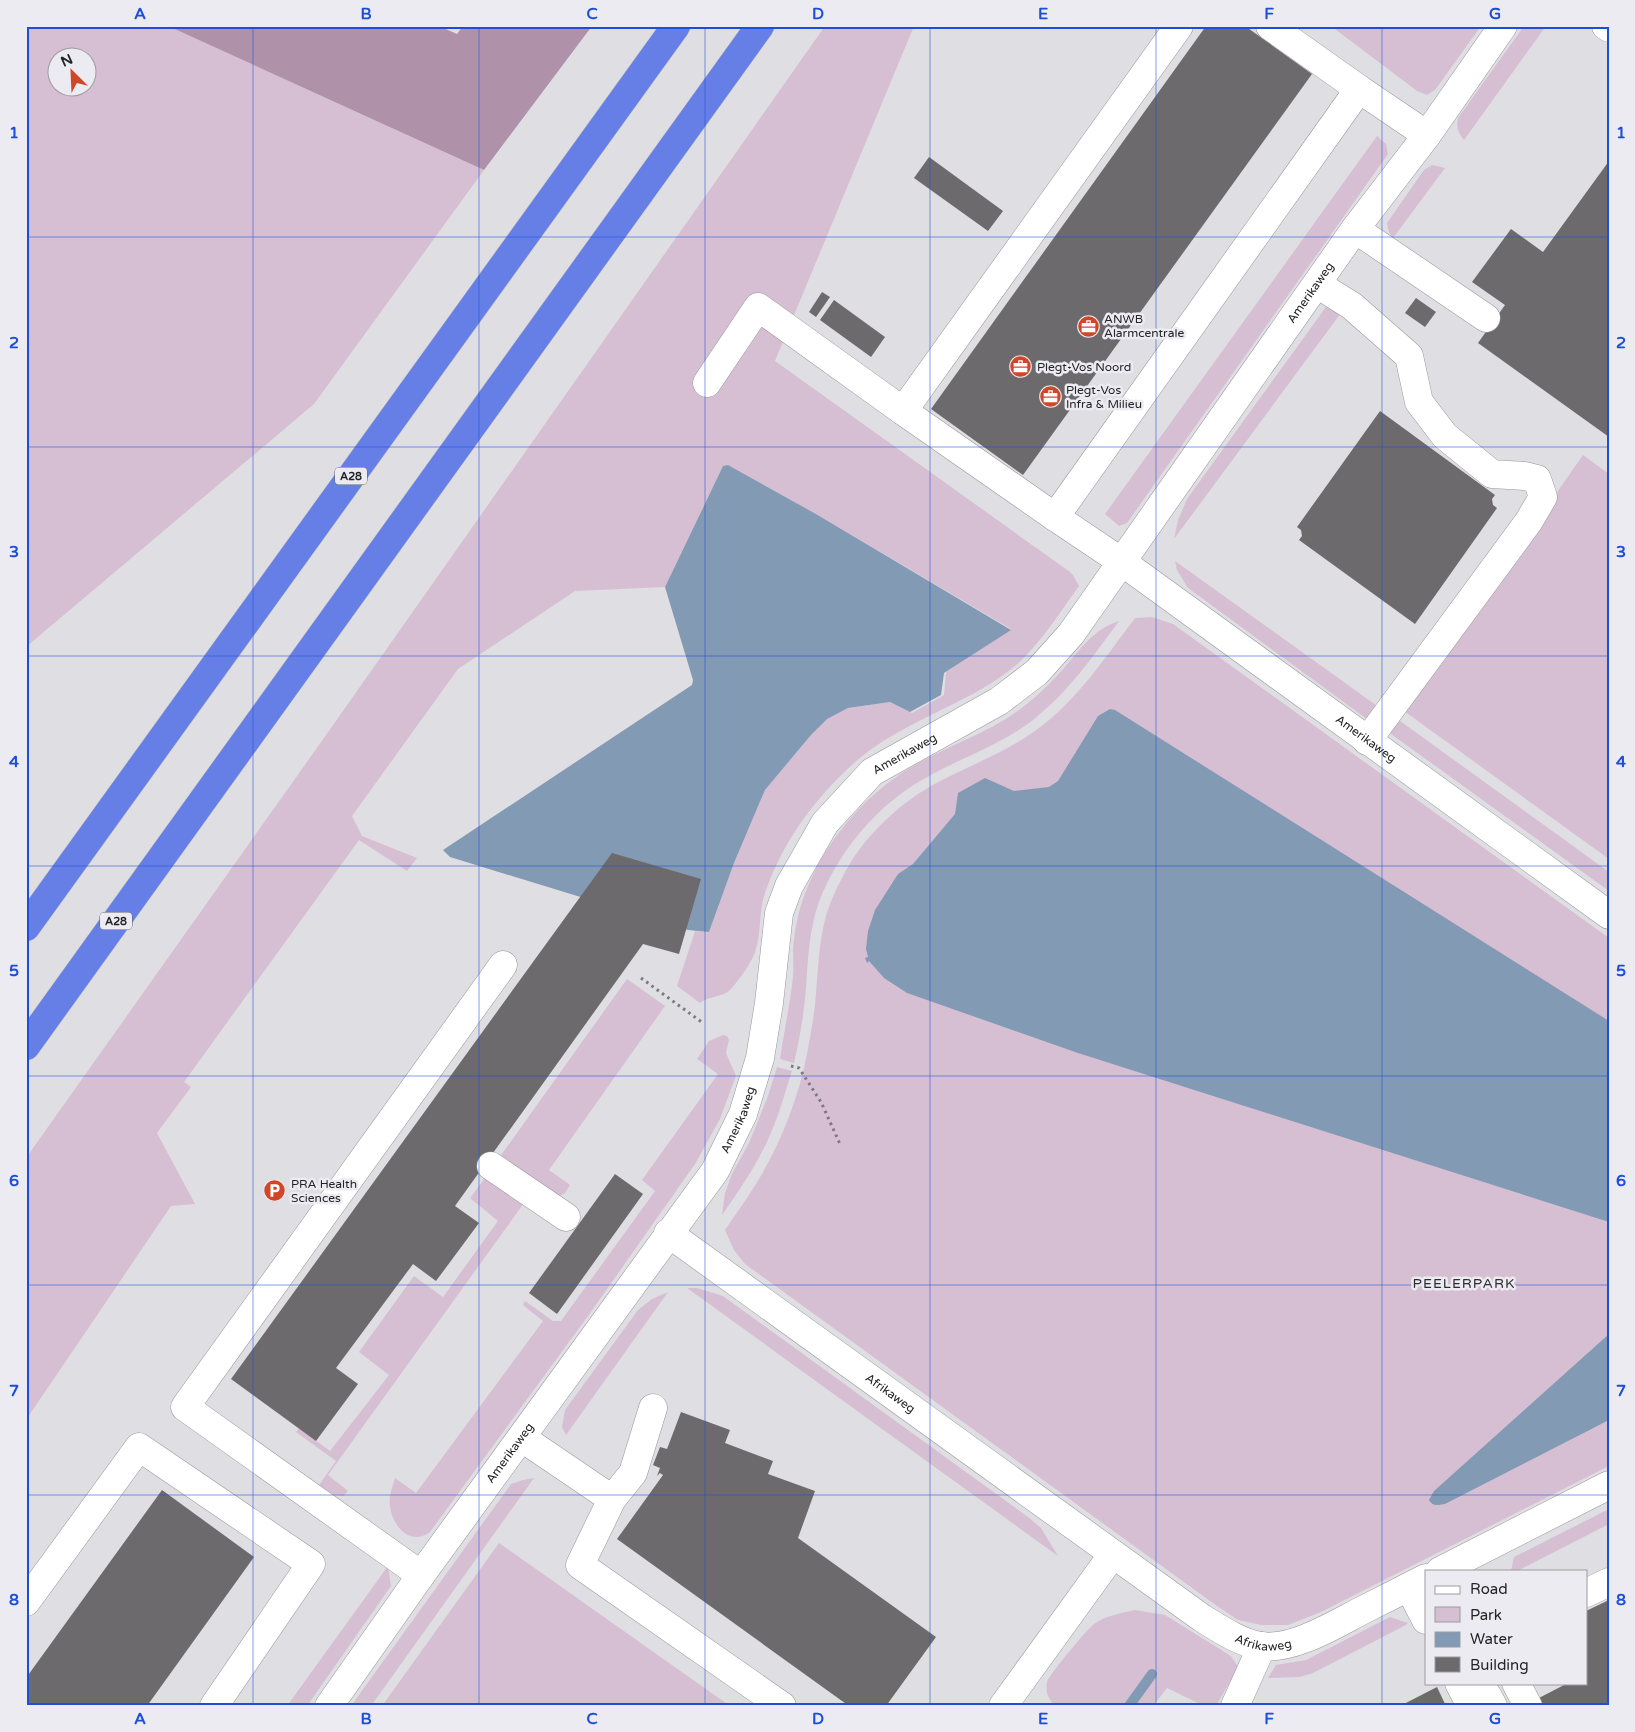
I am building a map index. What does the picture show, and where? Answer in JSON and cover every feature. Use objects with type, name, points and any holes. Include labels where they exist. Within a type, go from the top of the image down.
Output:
[{"type":"highway","name":"A28","points":[[26,927],[676,26]]},
{"type":"highway","name":"A28","points":[[26,1046],[760,26]]},
{"type":"street","points":[[903,411],[1179,26]]},
{"type":"street","points":[[1270,26],[1427,135]]},
{"type":"street","name":"Amerikaweg","points":[[329,1706],[421,1575],[522,1438],[668,1233],[715,1171],[743,1114],[760,1058],[769,1002],[779,913],[789,886],[824,823],[872,772],[999,701],[1037,672],[1071,634],[1355,229],[1427,135],[1503,26]]},
{"type":"street","points":[[1055,517],[1359,88]]},
{"type":"street","points":[[1355,229],[1486,318]]},
{"type":"street","points":[[1317,284],[1352,306],[1409,356],[1419,402],[1445,436],[1492,474],[1525,476],[1537,479],[1543,497],[1529,521],[1367,741]]},
{"type":"street","points":[[707,383],[758,307],[903,411],[1122,562]]},
{"type":"street","name":"Amerikaweg","points":[[1122,562],[1609,915]]},
{"type":"street","points":[[421,1575],[185,1407],[503,965]]},
{"type":"street","points":[[491,1166],[566,1218]]},
{"type":"street","name":"Afrikaweg","points":[[668,1233],[1113,1554],[1221,1630],[1245,1642],[1262,1646],[1286,1644],[1320,1632],[1418,1582]]},
{"type":"street","points":[[653,1408],[633,1473],[612,1499],[580,1565],[782,1706]]},
{"type":"street","points":[[522,1438],[612,1499]]},
{"type":"street","points":[[26,1602],[139,1447],[311,1564],[214,1706]]},
{"type":"street","points":[[1444,1570],[1484,1561],[1609,1485]]},
{"type":"street","points":[[1014,1702],[1113,1554]]},
{"type":"street","points":[[1418,1582],[1425,1615]]},
{"type":"street","points":[[1588,1592],[1609,1582]]},
{"type":"street","points":[[1235,1706],[1262,1646]]},
{"type":"street","points":[[1460,1684],[1470,1704],[1487,1695],[1493,1706]]},
{"type":"street","points":[[1517,1684],[1528,1706]]},
{"type":"path","points":[[641,978],[703,1023]]},
{"type":"path","points":[[760,1058],[799,1068],[821,1102],[840,1144]]},
{"type":"green space","points":[[26,26],[168,26],[484,170],[314,404],[26,647]]},
{"type":"green space","points":[[825,26],[914,26],[775,361],[1070,572],[1079,586],[1041,639],[1015,666],[973,694],[875,746],[828,788],[794,833],[779,859],[763,900],[757,946],[748,967],[730,990],[700,1003],[677,986],[695,931],[709,932],[734,863],[765,790],[827,718],[848,708],[890,702],[912,713],[944,695],[946,672],[1011,629],[816,514],[728,465],[723,466],[665,587],[575,591],[458,669],[352,816],[362,836],[417,858],[407,871],[359,840],[184,1082],[191,1087],[157,1133],[195,1204],[171,1206],[26,1420],[26,1158]]},
{"type":"green space","points":[[1331,26],[1481,26],[1435,90],[1427,95],[1417,91]]},
{"type":"green space","points":[[1524,26],[1546,26],[1464,140],[1458,130],[1458,118]]},
{"type":"green space","points":[[1377,136],[1386,144],[1388,154],[1127,523],[1119,526],[1105,514]]},
{"type":"green space","points":[[1432,165],[1445,168],[1393,238],[1387,223],[1424,170]]},
{"type":"green space","points":[[1326,307],[1336,308],[1341,313],[1174,539],[1178,520],[1187,499]]},
{"type":"green space","points":[[1583,455],[1609,474],[1609,859],[1404,711]]},
{"type":"green space","points":[[1175,561],[1380,708],[1371,722],[1188,588],[1177,570]]},
{"type":"green space","points":[[1152,617],[1173,624],[1609,938],[1609,1466],[1321,1612],[1288,1625],[1261,1625],[1238,1620],[1217,1606],[745,1264],[734,1250],[725,1230],[773,1154],[799,1088],[815,1005],[823,927],[834,894],[852,860],[882,824],[918,794],[932,785],[1007,748],[1035,731],[1050,719],[1089,679],[1135,618]]},
{"type":"green space","points":[[1119,621],[1067,688],[1029,723],[1001,740],[926,777],[912,786],[882,809],[856,837],[826,885],[813,923],[803,1016],[794,1063],[780,1059],[792,987],[793,944],[802,902],[818,865],[840,831],[868,800],[899,775],[928,758],[990,728],[1031,701],[1058,675],[1094,635]]},
{"type":"green space","points":[[1396,718],[1609,872],[1609,891],[1391,734],[1391,728]]},
{"type":"green space","points":[[627,979],[665,1006],[549,1170],[570,1185],[565,1193],[558,1197],[499,1158]]},
{"type":"green space","points":[[723,1035],[727,1036],[729,1040],[726,1053],[736,1076],[720,1119],[695,1164],[588,1316],[430,1532],[414,1537],[406,1534],[395,1522],[390,1506],[390,1495],[395,1478],[416,1493],[543,1321],[523,1305],[525,1301],[553,1321],[561,1321],[655,1191],[642,1180],[718,1074],[697,1059],[709,1041]]},
{"type":"green space","points":[[777,1067],[792,1071],[781,1107],[757,1161],[722,1215],[725,1193],[732,1174],[749,1143],[768,1096]]},
{"type":"green space","points":[[486,1177],[524,1203],[328,1475],[348,1491],[343,1496],[334,1495],[319,1485],[336,1461],[296,1432],[299,1428],[330,1451],[389,1375],[359,1352],[414,1276],[443,1297],[498,1221],[470,1198]]},
{"type":"green space","points":[[687,1288],[697,1288],[723,1296],[1028,1517],[1041,1528],[1058,1556]]},
{"type":"green space","points":[[668,1292],[566,1435],[562,1427],[565,1410],[638,1310],[652,1299]]},
{"type":"green space","points":[[534,1478],[371,1706],[351,1706],[511,1484]]},
{"type":"green space","points":[[1609,1509],[1609,1524],[1519,1570],[1511,1570],[1514,1557]]},
{"type":"green space","points":[[499,1543],[730,1706],[382,1706]]},
{"type":"green space","points":[[388,1566],[391,1586],[307,1706],[287,1706]]},
{"type":"green space","points":[[1135,1610],[1165,1615],[1231,1656],[1238,1667],[1216,1706],[1204,1706],[1167,1688],[1153,1706],[1056,1706],[1051,1701],[1047,1692],[1047,1682],[1084,1634],[1094,1624],[1103,1619]]},
{"type":"green space","points":[[1390,1617],[1408,1623],[1313,1673],[1300,1677],[1268,1678],[1276,1665],[1306,1660]]},
{"type":"shaded area","points":[[168,26],[439,26],[457,34],[463,26],[592,26],[484,170]]},
{"type":"water","points":[[728,465],[816,514],[1011,630],[944,673],[941,695],[910,712],[890,702],[848,708],[827,719],[811,735],[765,790],[734,863],[709,932],[688,930],[450,857],[443,850],[692,685],[693,680],[665,587],[723,466]]},
{"type":"water","points":[[1110,709],[1115,710],[1609,1021],[1609,1222],[1078,1053],[907,993],[884,978],[869,961],[867,963],[865,958],[868,957],[866,949],[868,931],[875,910],[898,874],[913,864],[955,814],[958,793],[985,778],[1014,791],[1049,787],[1058,781],[1098,716]]},
{"type":"water","points":[[1609,1334],[1609,1420],[1445,1504],[1432,1504],[1429,1500],[1434,1491]]},
{"type":"building","points":[[1206,26],[1245,26],[1312,74],[1023,475],[931,409]]},
{"type":"building","points":[[929,157],[1003,211],[988,231],[914,178]]},
{"type":"building","points":[[1609,161],[1609,437],[1478,343],[1505,305],[1472,282],[1511,229],[1543,252]]},
{"type":"building","points":[[822,292],[830,297],[816,317],[809,312]]},
{"type":"building","points":[[1416,298],[1436,312],[1425,327],[1405,313]]},
{"type":"building","points":[[834,300],[885,337],[871,357],[820,320]]},
{"type":"building","points":[[1380,411],[1495,495],[1492,499],[1493,505],[1497,508],[1415,624],[1299,540],[1302,536],[1301,530],[1297,527]]},
{"type":"building","points":[[612,853],[701,879],[679,954],[643,944],[455,1206],[479,1223],[436,1281],[413,1264],[336,1368],[358,1384],[316,1441],[231,1379]]},
{"type":"building","points":[[615,1174],[643,1194],[557,1314],[529,1293]]},
{"type":"building","points":[[681,1412],[730,1430],[725,1443],[773,1461],[768,1474],[815,1491],[798,1538],[936,1637],[886,1706],[849,1706],[617,1539],[663,1475],[660,1473],[657,1476],[660,1468],[653,1465],[660,1447],[667,1449]]},
{"type":"building","points":[[162,1490],[254,1557],[147,1706],[26,1706],[26,1678]]},
{"type":"building","points":[[1609,1600],[1609,1706],[1541,1706],[1537,1699],[1566,1684],[1588,1684],[1588,1610]]},
{"type":"building","points":[[1437,1687],[1446,1706],[1400,1706]]},
{"type":"waterway","points":[[1129,1706],[1152,1674]]},
{"type":"place","name":"ANWB Alarmcentrale","points":[[1088,326]]},
{"type":"place","name":"Plegt-Vos Noord","points":[[1021,367]]},
{"type":"place","name":"Plegt-Vos Infra & Milieu","points":[[1050,397]]},
{"type":"place","name":"PRA Health Sciences","points":[[275,1191]]},
{"type":"district","name":"PEELERPARK","points":[[1464,1283]]}]
